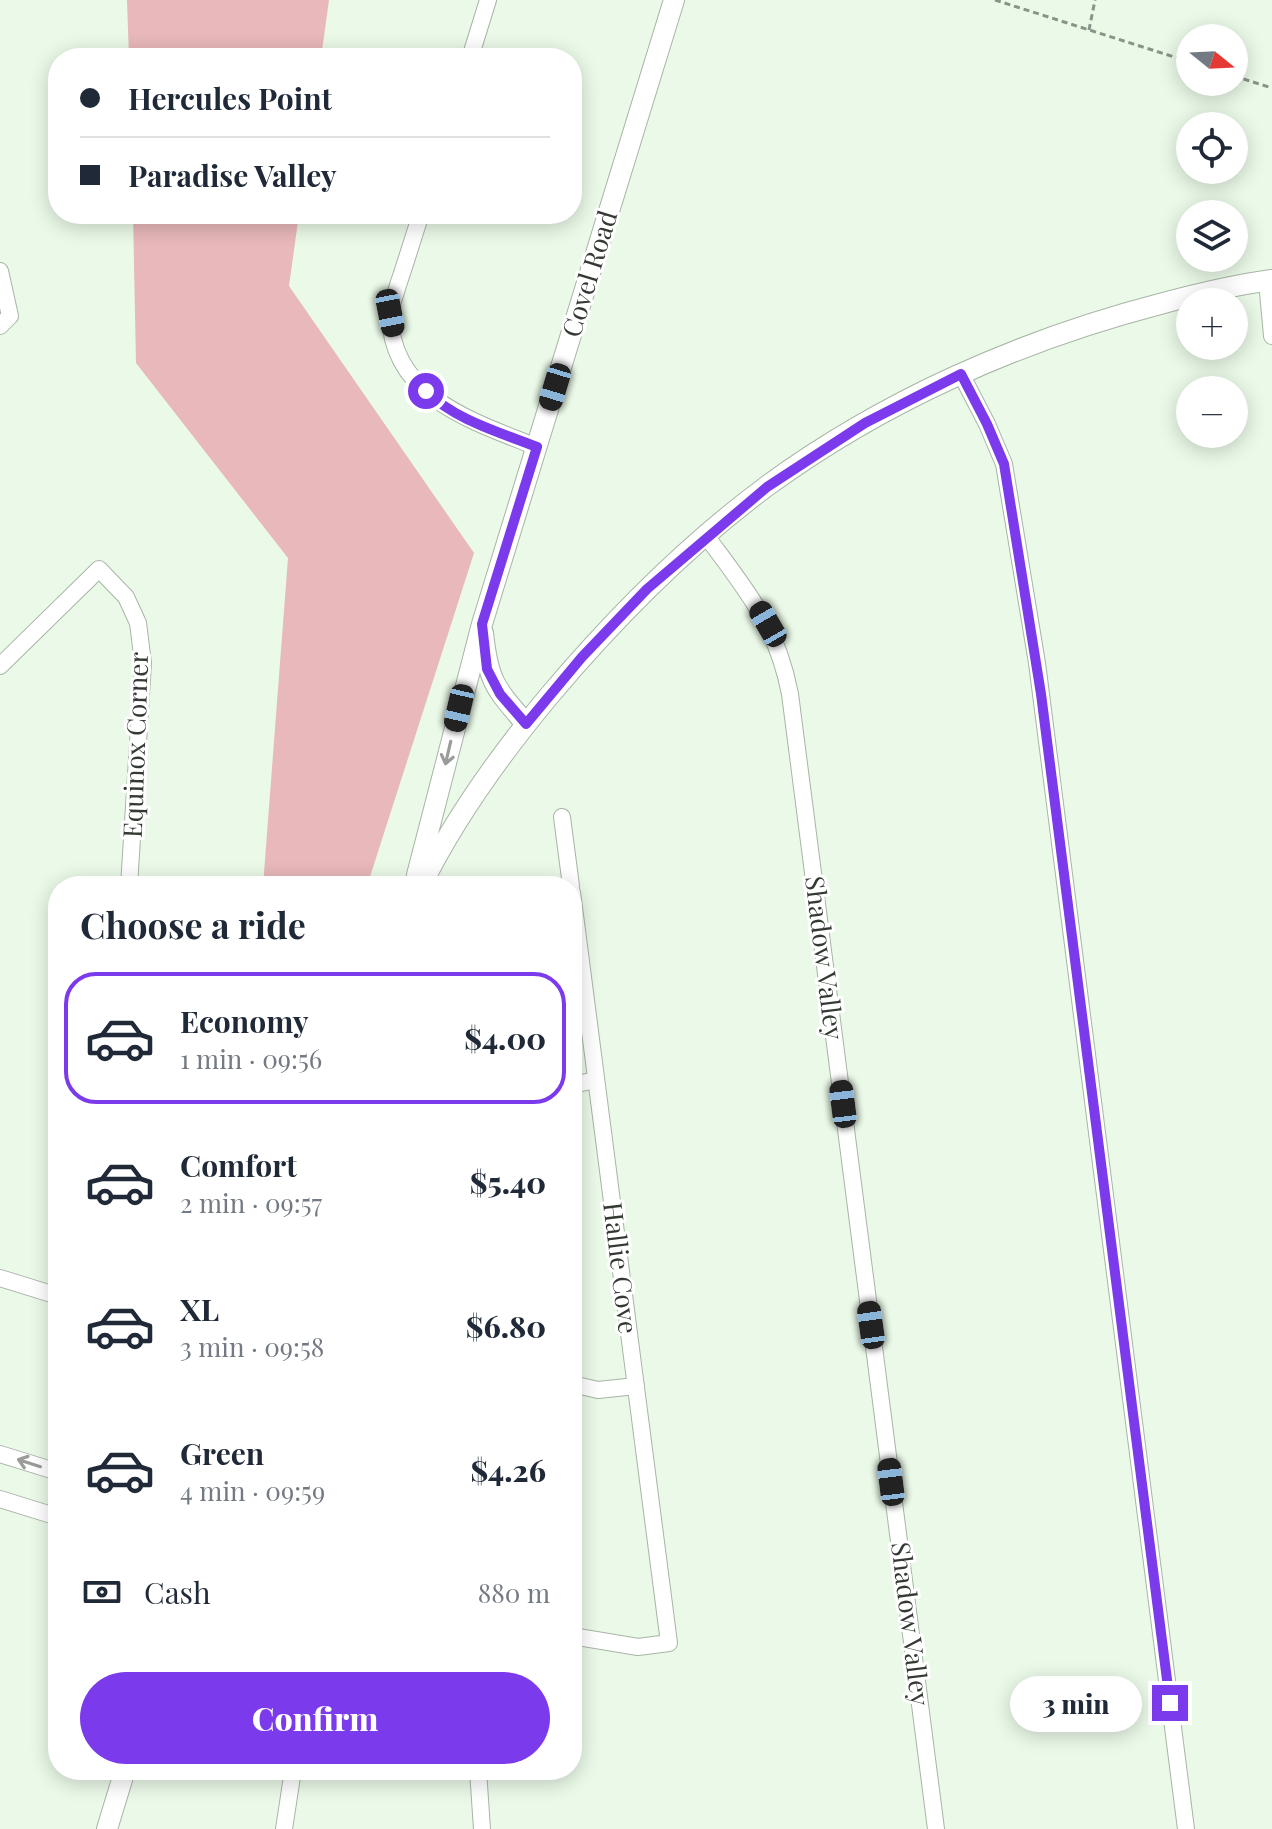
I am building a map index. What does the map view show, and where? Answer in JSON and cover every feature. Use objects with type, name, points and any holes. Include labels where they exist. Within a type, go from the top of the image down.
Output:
[{"type":"street","points":[[473,48],[488,0]]},
{"type":"street","name":"Covel Road","points":[[526,724],[500,694],[487,669],[482,624],[674,0]]},
{"type":"street","points":[[418,224],[390,313],[397,352],[412,379],[439,404],[482,426],[537,447]]},
{"type":"street","points":[[0,271],[5,321]]},
{"type":"street","points":[[426,876],[457,820],[526,724],[582,657],[647,589],[767,487],[865,423],[961,374],[1097,320],[1213,290],[1270,281],[1272,336]]},
{"type":"street","points":[[961,374],[1004,464],[1034,647],[1186,1829]]},
{"type":"street","name":"Shadow Valley","points":[[707,537],[768,624],[780,649],[790,694],[936,1829]]},
{"type":"street","name":"Equinox Corner","points":[[0,666],[99,569],[126,597],[138,623],[143,663],[130,876]]},
{"type":"street","points":[[417,876],[482,624]]},
{"type":"street","points":[[562,817],[570,876]]},
{"type":"street","name":"Hallie Cove","points":[[582,970],[669,1643],[638,1647],[582,1638]]},
{"type":"street","points":[[582,1083],[596,1080]]},
{"type":"street","points":[[0,1278],[48,1293]]},
{"type":"street","points":[[582,1386],[618,1390],[636,1386]]},
{"type":"street","points":[[0,1454],[48,1469]]},
{"type":"street","points":[[0,1499],[48,1514]]},
{"type":"street","points":[[107,1829],[122,1780]]},
{"type":"street","points":[[284,1829],[291,1780]]},
{"type":"street","points":[[479,1780],[482,1829]]},
{"type":"path","points":[[995,0],[1176,58]]},
{"type":"path","points":[[1089,30],[1095,0]]},
{"type":"path","points":[[1248,80],[1272,88]]},
{"type":"shaded area","points":[[127,0],[329,0],[322,48],[129,48]]},
{"type":"shaded area","points":[[133,224],[298,224],[289,286],[474,553],[370,876],[264,876],[288,558],[136,363]]},
{"type":"route","points":[[426,391],[439,404],[482,426],[537,447],[482,624],[487,669],[500,694],[526,724],[582,657],[647,589],[767,487],[865,423],[961,374],[1004,464],[1024,578],[1170,1703]]}]
